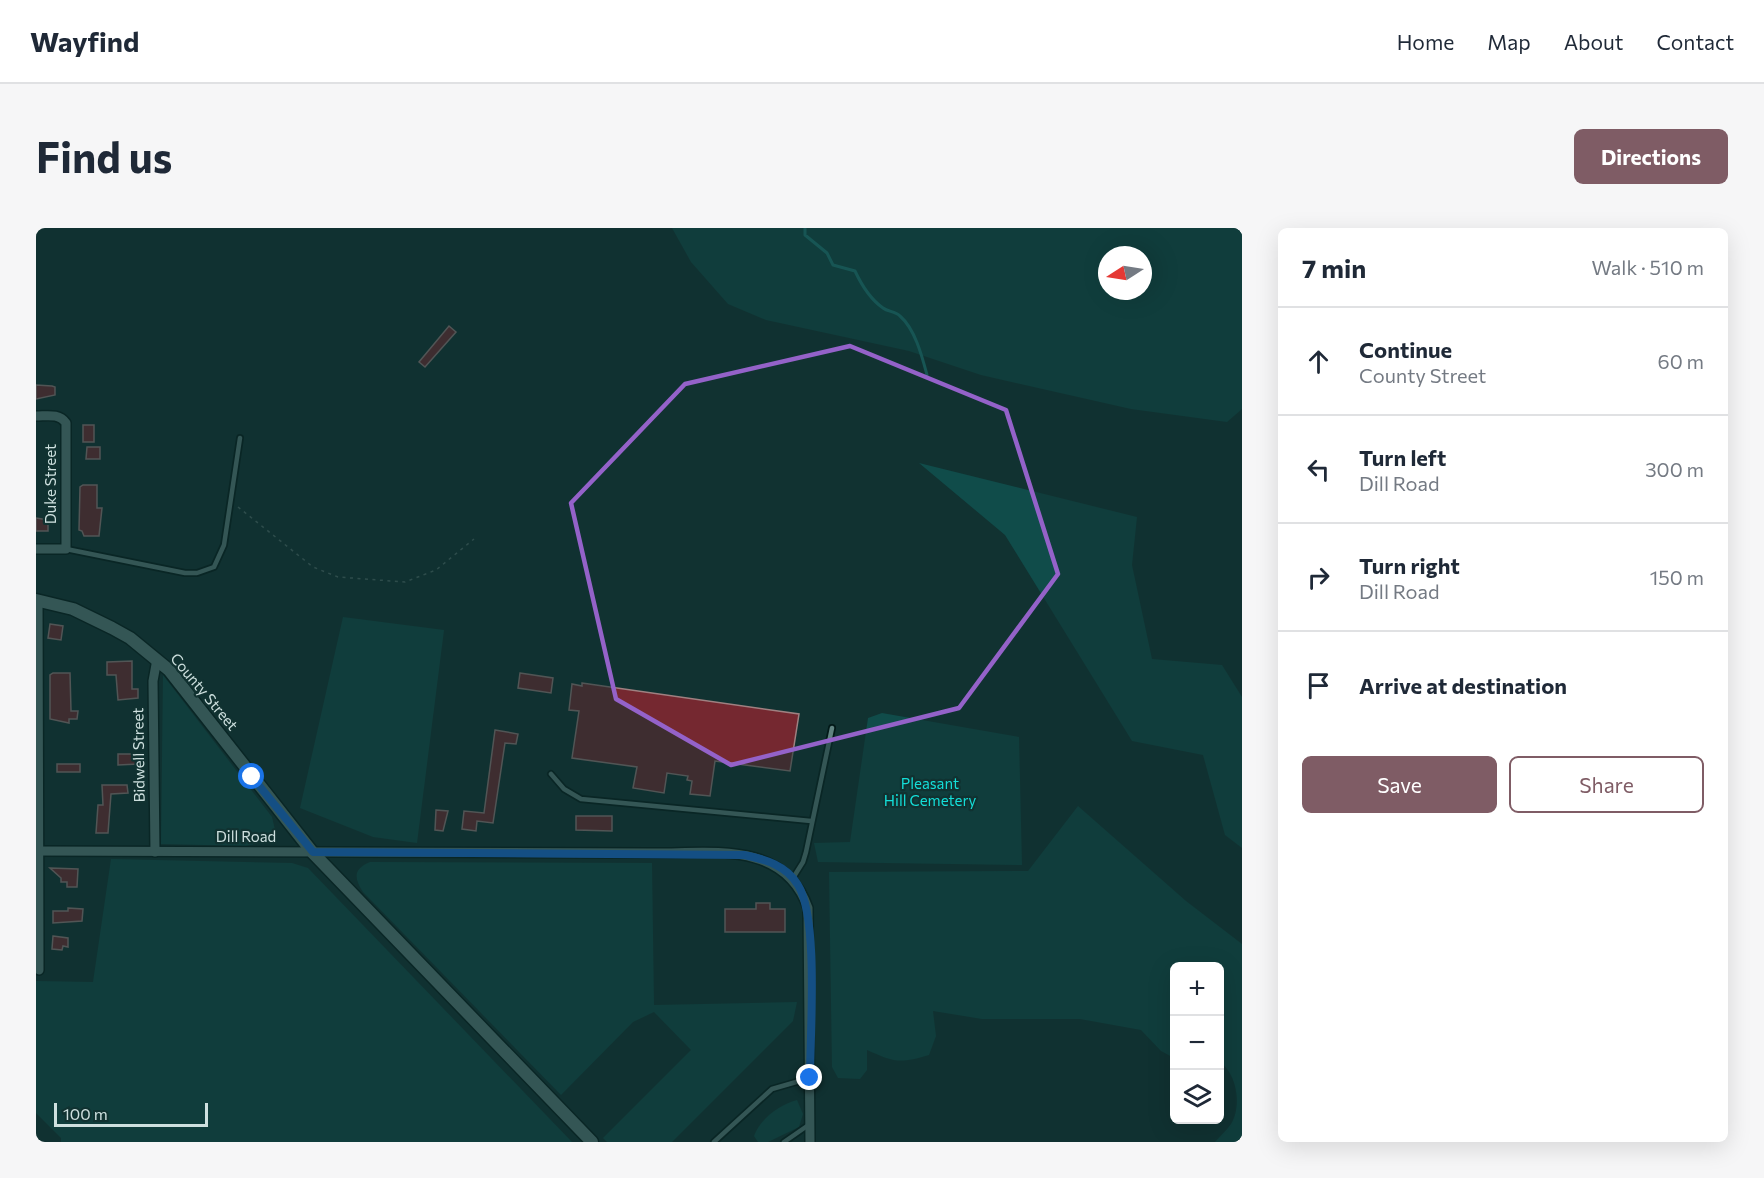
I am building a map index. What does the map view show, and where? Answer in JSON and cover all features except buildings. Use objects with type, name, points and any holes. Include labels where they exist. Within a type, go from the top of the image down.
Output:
[{"type":"street","name":"Duke Street","points":[[36,416],[56,416],[66,423],[66,549]]},
{"type":"street","points":[[36,549],[66,549]]},
{"type":"street","points":[[37,600],[39,970]]},
{"type":"street","name":"County Street","points":[[37,600],[73,609],[112,628],[157,659],[183,686],[284,818],[313,852],[592,1142]]},
{"type":"street","name":"Bidwell Street","points":[[155,852],[153,681],[157,659]]},
{"type":"street","name":"Dill Road","points":[[38,851],[744,855],[771,862],[793,878]]},
{"type":"street","points":[[793,878],[803,895],[810,923],[810,1142]]},
{"type":"lane","points":[[66,549],[185,573],[208,571],[214,567],[224,545],[240,438]]},
{"type":"lane","points":[[793,878],[803,862],[832,728]]},
{"type":"lane","points":[[551,774],[564,789],[581,799],[811,821]]},
{"type":"lane","points":[[714,1142],[772,1089],[810,1078]]},
{"type":"lane","points":[[784,1142],[810,1124]]},
{"type":"path","points":[[231,500],[313,567],[338,578],[405,582],[436,570],[474,539]]},
{"type":"highlighted area","points":[[850,346],[1006,410],[1058,574],[959,708],[731,765],[616,699],[571,503],[685,384]]},
{"type":"green space","points":[[672,228],[1242,228],[1242,409],[1227,422],[1131,409],[981,375],[909,351],[766,320],[728,304],[691,262]]},
{"type":"green space","points":[[919,463],[1137,517],[1132,565],[1152,659],[1222,665],[1242,697],[1242,848],[1225,835],[1203,755],[1132,741],[1005,535]]},
{"type":"green space","points":[[343,617],[444,630],[417,843],[373,837],[300,808]]},
{"type":"green space","points":[[163,675],[272,817],[275,830],[266,841],[246,846],[161,844]]},
{"type":"green space","name":"Pleasant Hill Cemetery","points":[[882,713],[1019,737],[1022,865],[818,862],[814,843],[850,842],[868,718]]},
{"type":"green space","points":[[1078,806],[1186,901],[1242,944],[1242,1142],[1215,1142],[1231,1124],[1237,1100],[1234,1082],[1224,1065],[1224,962],[1170,962],[1170,1056],[1161,1051],[1141,1030],[1080,1019],[982,1019],[933,1011],[936,1036],[929,1055],[903,1061],[867,1050],[867,1070],[860,1079],[838,1078],[832,1067],[829,872],[1028,871]]},
{"type":"green space","points":[[111,859],[292,863],[308,868],[572,1142],[61,1142],[61,1138],[36,1113],[36,981],[93,982]]},
{"type":"green space","points":[[370,862],[652,863],[654,1005],[797,1002],[793,1021],[672,1142],[607,1142],[603,1138],[691,1050],[654,1012],[633,1022],[561,1095],[363,892],[357,874],[360,868]]},
{"type":"green space","points":[[797,1100],[803,1114],[799,1127],[768,1142],[758,1142],[754,1136],[765,1118],[784,1105]]},
{"type":"waterway","points":[[805,228],[805,235],[827,253],[833,265],[855,271],[874,301],[898,314],[905,321],[917,343],[927,375]]},
{"type":"route","points":[[252,777],[313,852],[744,855],[771,862],[798,884],[808,908],[810,923],[810,1078]]}]
